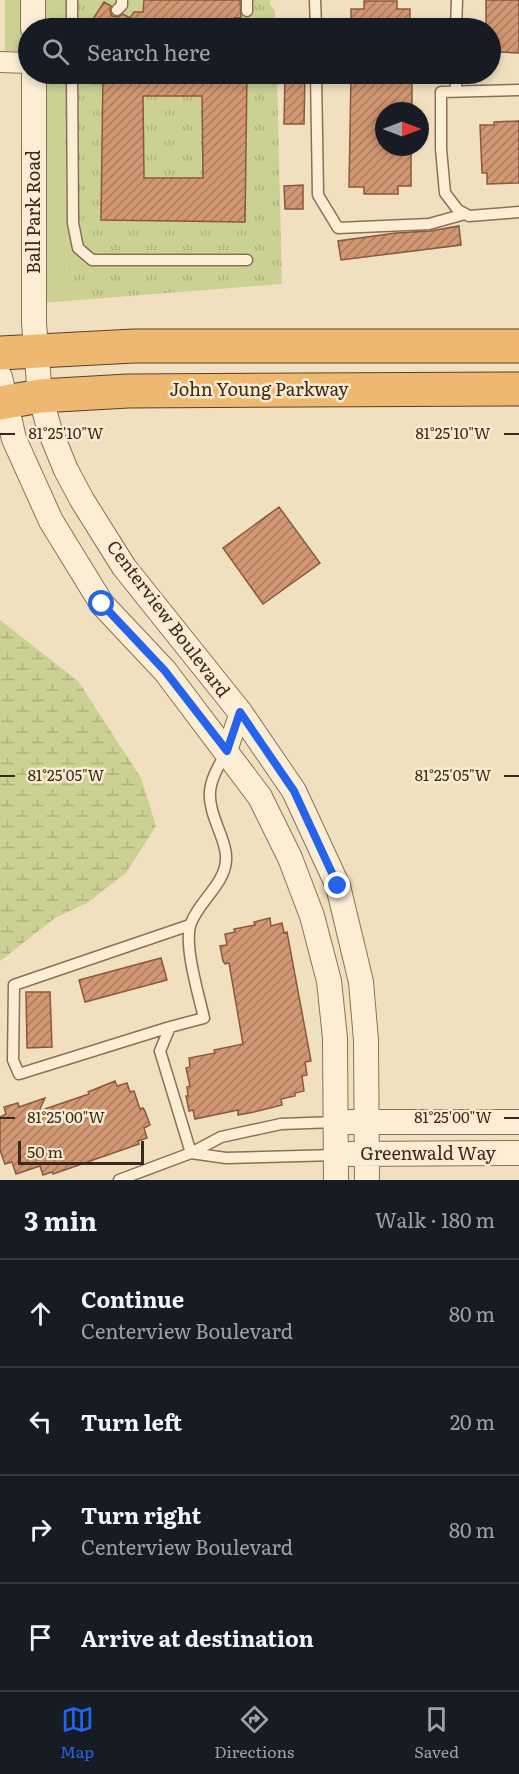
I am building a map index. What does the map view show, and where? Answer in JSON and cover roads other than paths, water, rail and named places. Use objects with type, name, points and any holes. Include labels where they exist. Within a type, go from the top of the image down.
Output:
[{"type":"highway","points":[[0,353],[134,346],[519,346]]},
{"type":"highway","points":[[287,389],[519,408]]},
{"type":"highway","name":"John Young Parkway","points":[[1,394],[40,396],[128,391],[519,389]]},
{"type":"street","points":[[33,0],[33,18]]},
{"type":"street","points":[[0,62],[18,63]]},
{"type":"street","name":"Ball Park Road","points":[[33,84],[35,350]]},
{"type":"street","name":"Centerview Boulevard","points":[[35,350],[40,396],[50,430],[66,470],[82,500],[124,567],[240,712],[294,791],[338,886],[361,982],[366,1040],[367,1154]]},
{"type":"street","name":"Centerview Boulevard","points":[[1,394],[14,439],[51,521],[102,604],[165,671],[227,751],[260,797],[290,858],[312,916],[330,993],[335,1038],[336,1180]]},
{"type":"street","points":[[227,751],[240,712]]},
{"type":"street","name":"Greenwald Way","points":[[336,1122],[519,1122]]},
{"type":"street","points":[[367,1154],[367,1180]]},
{"type":"street","name":"Greenwald Way","points":[[336,1155],[519,1154]]},
{"type":"lane","points":[[72,0],[72,18]]},
{"type":"lane","points":[[315,0],[316,18]]},
{"type":"lane","points":[[456,18],[457,0]]},
{"type":"lane","points":[[72,84],[73,223],[78,248],[92,260],[247,260]]},
{"type":"lane","points":[[316,84],[318,195],[338,228],[429,224],[465,214]]},
{"type":"lane","points":[[456,84],[456,92]]},
{"type":"lane","points":[[519,90],[441,92],[441,149],[445,193],[458,210],[469,216],[519,212]]},
{"type":"lane","points":[[190,925],[14,985],[13,1060],[18,1074],[204,1018],[189,948],[190,925],[224,872],[225,852],[211,810],[209,792],[211,780],[227,751]]},
{"type":"lane","points":[[170,1027],[160,1051],[191,1153]]},
{"type":"lane","points":[[119,1180],[191,1153],[221,1137],[281,1124],[336,1122]]},
{"type":"lane","points":[[191,1153],[226,1158],[336,1155]]}]
